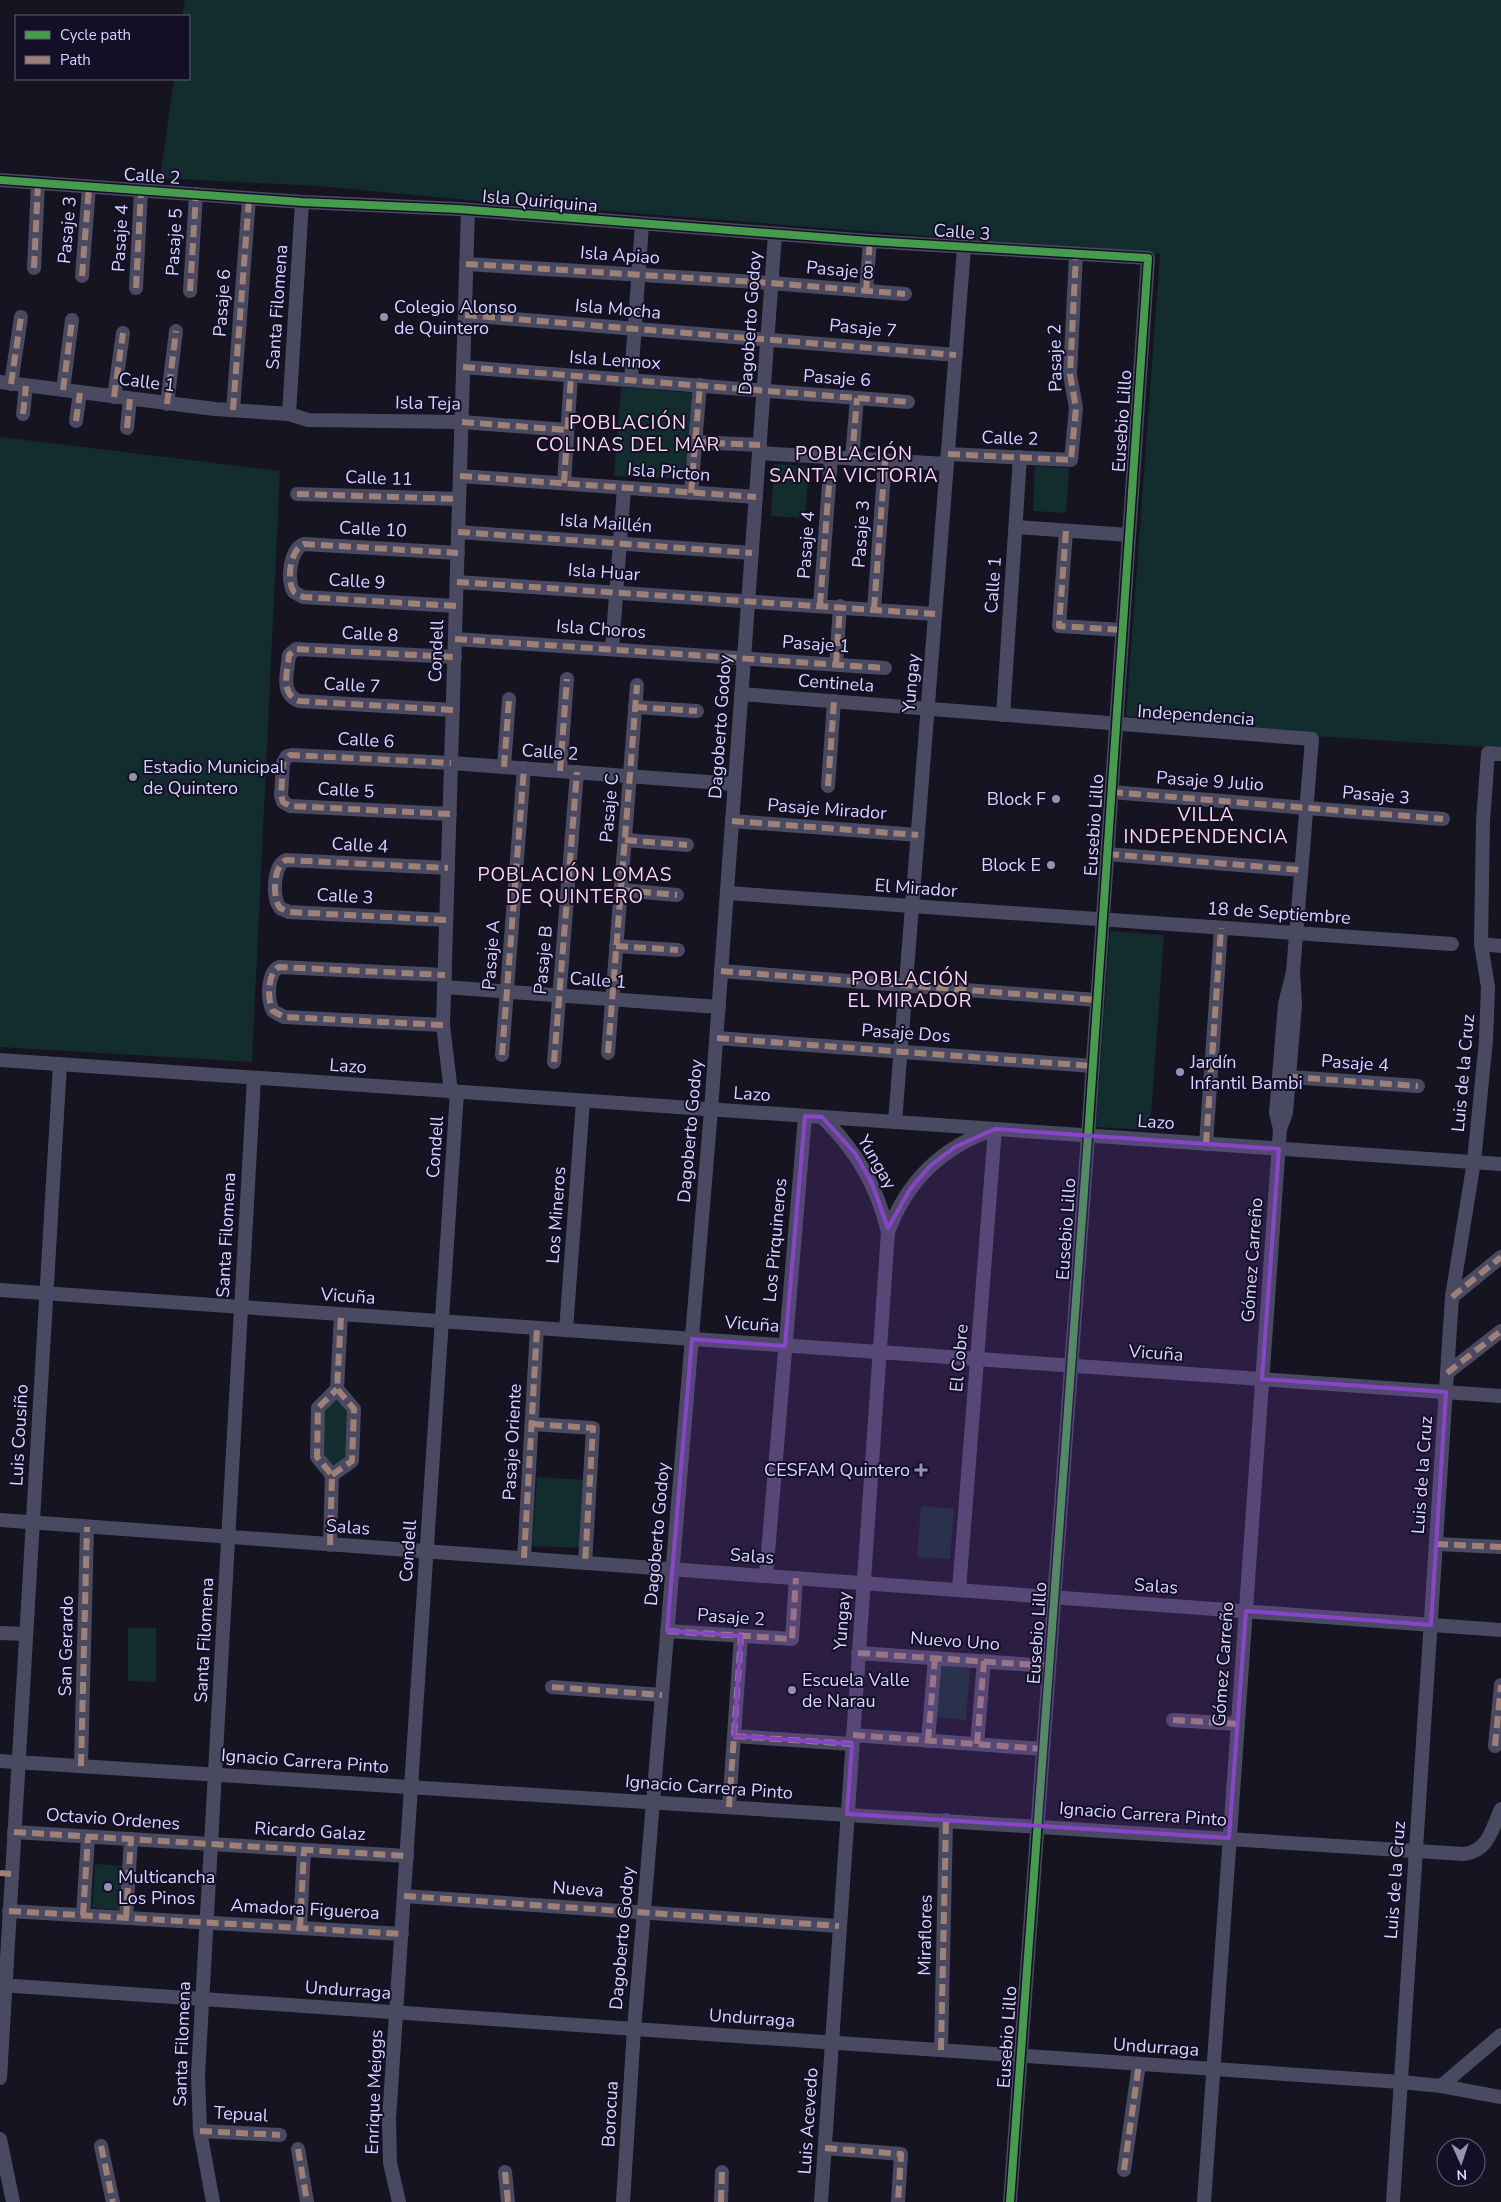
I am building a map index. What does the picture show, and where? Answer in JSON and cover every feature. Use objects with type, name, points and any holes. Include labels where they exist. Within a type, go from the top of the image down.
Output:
[{"type":"street","name":"Calle 2","points":[[0,180],[302,202]]},
{"type":"street","points":[[34,268],[38,183]]},
{"type":"street","name":"Pasaje 3","points":[[82,276],[89,187]]},
{"type":"street","name":"Pasaje 4","points":[[136,288],[142,190]]},
{"type":"street","name":"Pasaje 5","points":[[190,291],[196,194]]},
{"type":"street","name":"Pasaje 6","points":[[233,410],[249,198]]},
{"type":"street","name":"Isla Quiriquina","points":[[302,202],[468,210],[775,234]]},
{"type":"street","name":"Santa Filomena","points":[[289,414],[302,202]]},
{"type":"street","name":"Condell","points":[[396,2012],[442,1322],[454,1092],[443,1025],[468,210]]},
{"type":"street","points":[[631,380],[642,224]]},
{"type":"street","name":"Calle 3","points":[[775,234],[964,248],[1148,258]]},
{"type":"street","name":"Dagoberto Godoy","points":[[634,2029],[722,971],[775,234]]},
{"type":"street","points":[[866,291],[870,241]]},
{"type":"street","name":"Yungay","points":[[895,1122],[964,248]]},
{"type":"street","name":"Pasaje 2","points":[[1071,460],[1076,408],[1070,374],[1076,254]]},
{"type":"street","name":"Eusebio Lillo","points":[[1010,2202],[1088,1136],[1148,258]]},
{"type":"street","name":"Isla Apiao","points":[[466,264],[771,283]]},
{"type":"street","name":"Pasaje 8","points":[[771,283],[905,294]]},
{"type":"street","name":"Isla Mocha","points":[[465,315],[767,339]]},
{"type":"street","points":[[6,383],[21,317]]},
{"type":"street","points":[[63,390],[72,320]]},
{"type":"street","points":[[167,404],[176,331]]},
{"type":"street","points":[[114,397],[124,333]]},
{"type":"street","name":"Pasaje 7","points":[[767,339],[956,355]]},
{"type":"street","name":"Isla Lennox","points":[[463,368],[764,391]]},
{"type":"street","points":[[564,483],[571,376]]},
{"type":"street","name":"Calle 1","points":[[6,383],[167,404],[289,414]]},
{"type":"street","points":[[23,414],[26,386]]},
{"type":"street","points":[[692,493],[700,386]]},
{"type":"street","name":"Pasaje 6","points":[[764,391],[908,402]]},
{"type":"street","points":[[76,421],[80,392]]},
{"type":"street","points":[[852,459],[857,398]]},
{"type":"street","points":[[127,428],[130,399]]},
{"type":"street","name":"Isla Teja","points":[[289,414],[308,420],[462,422],[567,430]]},
{"type":"street","name":"Calle 2","points":[[695,442],[831,458],[885,461],[1020,457],[1071,460]]},
{"type":"street","name":"Calle 1","points":[[1003,715],[1020,457]]},
{"type":"street","name":"Pasaje 4","points":[[820,605],[831,458]]},
{"type":"street","name":"Pasaje 3","points":[[874,609],[885,461]]},
{"type":"street","name":"Isla Picton","points":[[460,476],[756,497]]},
{"type":"street","points":[[612,649],[624,488]]},
{"type":"street","name":"Calle 11","points":[[297,494],[459,499]]},
{"type":"street","points":[[1016,527],[1129,535]]},
{"type":"street","points":[[1066,530],[1059,626],[1122,630]]},
{"type":"street","name":"Isla Maillén","points":[[458,532],[752,552]]},
{"type":"street","name":"Calle 10","points":[[293,557],[296,548],[304,544],[458,553]]},
{"type":"street","name":"Calle 9","points":[[293,557],[291,586],[300,596],[456,606]]},
{"type":"street","name":"Isla Huar","points":[[457,582],[748,600]]},
{"type":"street","points":[[748,600],[935,614]]},
{"type":"street","points":[[836,664],[840,606]]},
{"type":"street","name":"Isla Choros","points":[[455,638],[744,657]]},
{"type":"street","name":"Calle 8","points":[[289,658],[290,653],[296,649],[455,657]]},
{"type":"street","name":"Pasaje 1","points":[[744,657],[885,668]]},
{"type":"street","name":"Calle 7","points":[[289,658],[286,688],[292,698],[299,701],[453,710]]},
{"type":"street","points":[[560,771],[567,679]]},
{"type":"street","name":"Pasaje C","points":[[608,1053],[637,685]]},
{"type":"street","name":"Centinela","points":[[742,694],[928,708]]},
{"type":"street","points":[[504,767],[509,699]]},
{"type":"street","points":[[828,786],[834,701]]},
{"type":"street","points":[[636,707],[697,711]]},
{"type":"street","name":"Independencia","points":[[928,708],[1312,739]]},
{"type":"street","name":"Gómez Carreño","points":[[1204,2202],[1279,1149],[1280,1129],[1276,1112],[1285,1004],[1292,972],[1296,934],[1312,739]]},
{"type":"street","name":"Luis de la Cruz","points":[[1393,2202],[1452,1297],[1474,1161],[1486,1040],[1488,986],[1481,944],[1483,821],[1494,754]]},
{"type":"street","name":"Calle 6","points":[[283,763],[287,756],[292,755],[452,763]]},
{"type":"street","name":"Calle 5","points":[[283,763],[280,796],[283,802],[290,806],[450,814]]},
{"type":"street","name":"Calle 2","points":[[452,763],[735,784]]},
{"type":"street","name":"Pasaje A","points":[[502,1055],[524,768]]},
{"type":"street","name":"Pasaje B","points":[[554,1062],[577,772]]},
{"type":"street","name":"Pasaje 9 Julio","points":[[1111,792],[1306,807]]},
{"type":"street","name":"Pasaje 3","points":[[1306,807],[1443,819]]},
{"type":"street","name":"Pasaje Mirador","points":[[732,821],[918,834]]},
{"type":"street","points":[[625,840],[687,845]]},
{"type":"street","points":[[1107,854],[1301,870]]},
{"type":"street","name":"Calle 4","points":[[277,871],[280,863],[289,860],[448,868]]},
{"type":"street","name":"Calle 3","points":[[277,871],[276,902],[280,908],[286,911],[446,920]]},
{"type":"street","points":[[621,890],[677,894]]},
{"type":"street","name":"El Mirador","points":[[727,893],[1102,920]]},
{"type":"street","name":"18 de Septiembre","points":[[1102,920],[1452,944]]},
{"type":"street","points":[[1206,1144],[1221,928]]},
{"type":"street","points":[[1481,944],[1501,946]]},
{"type":"street","points":[[616,946],[678,950]]},
{"type":"street","points":[[443,1025],[284,1017],[273,1011],[270,1000],[271,976],[274,969],[279,967],[444,981]]},
{"type":"street","points":[[722,971],[1097,1000]]},
{"type":"street","name":"Gómez Carreño","points":[[1280,1129],[1286,1112],[1296,1005],[1292,972]]},
{"type":"street","name":"Calle 1","points":[[444,981],[507,992],[719,1007]]},
{"type":"street","name":"Pasaje Dos","points":[[716,1038],[1092,1066]]},
{"type":"street","name":"Lazo","points":[[0,1060],[583,1102],[1501,1164]]},
{"type":"street","name":"Luis Cousiño","points":[[0,2078],[2,1985],[9,1910],[6,1873],[14,1832],[60,1064]]},
{"type":"street","name":"Pasaje 4","points":[[1290,1077],[1418,1086]]},
{"type":"street","name":"Santa Filomena","points":[[213,2202],[200,2130],[198,2091],[254,1078]]},
{"type":"street","name":"Los Mineros","points":[[566,1330],[583,1102]]},
{"type":"street","name":"Los Pirquineros","points":[[766,1576],[805,1116]]},
{"type":"street","name":"Yungay","points":[[822,1118],[845,1141],[864,1168],[878,1199],[888,1232]]},
{"type":"street","name":"Yungay","points":[[831,2043],[888,1232],[901,1202],[931,1165],[955,1147],[995,1129]]},
{"type":"street","name":"El Cobre","points":[[959,1590],[995,1129]]},
{"type":"street","points":[[1452,1297],[1501,1257]]},
{"type":"street","name":"Vicuña","points":[[0,1290],[1501,1396]]},
{"type":"street","points":[[332,1475],[352,1461],[354,1409],[338,1389],[341,1315]]},
{"type":"street","name":"Pasaje Oriente","points":[[524,1558],[537,1328]]},
{"type":"street","points":[[1447,1373],[1501,1331]]},
{"type":"street","points":[[330,1544],[332,1475],[317,1457],[318,1408],[338,1389]]},
{"type":"street","points":[[532,1424],[593,1428],[585,1563]]},
{"type":"street","name":"Salas","points":[[0,1520],[1501,1630]]},
{"type":"street","name":"San Gerardo","points":[[81,1766],[87,1527]]},
{"type":"street","points":[[1436,1544],[1501,1548]]},
{"type":"street","name":"Pasaje 2","points":[[667,1631],[792,1639],[796,1578]]},
{"type":"street","points":[[0,1633],[26,1634]]},
{"type":"street","points":[[729,1807],[741,1636]]},
{"type":"street","name":"Nuevo Uno","points":[[858,1653],[1049,1666]]},
{"type":"street","points":[[928,1740],[935,1658]]},
{"type":"street","points":[[977,1744],[984,1661]]},
{"type":"street","points":[[1495,1746],[1501,1685]]},
{"type":"street","points":[[552,1687],[662,1695]]},
{"type":"street","points":[[1173,1720],[1238,1724]]},
{"type":"street","points":[[734,1736],[852,1740],[928,1740],[1043,1749]]},
{"type":"street","name":"Ignacio Carrera Pinto","points":[[0,1761],[1416,1850]]},
{"type":"street","points":[[1416,1850],[1464,1854],[1476,1851],[1489,1838],[1501,1809]]},
{"type":"street","name":"Miraflores","points":[[941,2050],[946,1820]]},
{"type":"street","name":"Octavio Ordenes","points":[[14,1832],[211,1844]]},
{"type":"street","points":[[83,1915],[88,1836]]},
{"type":"street","points":[[126,1918],[130,1839]]},
{"type":"street","name":"Ricardo Galaz","points":[[211,1844],[407,1856]]},
{"type":"street","points":[[300,1928],[304,1850]]},
{"type":"street","name":"Nueva","points":[[404,1896],[839,1926]]},
{"type":"street","name":"Amadora Figueroa","points":[[9,1910],[402,1934]]},
{"type":"street","name":"Undurraga","points":[[2,1985],[1401,2082],[1442,2086],[1501,2097]]},
{"type":"street","name":"Enrique Meiggs","points":[[396,2012],[388,2133],[390,2163],[399,2202]]},
{"type":"street","name":"Borocua","points":[[623,2202],[634,2029]]},
{"type":"street","points":[[1442,2086],[1501,2034]]},
{"type":"street","name":"Luis Acevedo","points":[[821,2202],[831,2043]]},
{"type":"street","points":[[1124,2170],[1140,2064]]},
{"type":"street","name":"Tepual","points":[[200,2130],[280,2135]]},
{"type":"street","points":[[0,2139],[13,2202]]},
{"type":"street","points":[[101,2146],[113,2202]]},
{"type":"street","points":[[825,2148],[901,2154],[898,2202]]},
{"type":"street","points":[[298,2149],[306,2202]]},
{"type":"street","points":[[505,2172],[508,2202]]},
{"type":"street","points":[[721,2202],[722,2172]]},
{"type":"highlighted area","points":[[805,1116],[822,1117],[855,1153],[872,1183],[888,1228],[910,1189],[931,1165],[955,1147],[995,1129],[1279,1149],[1262,1379],[1446,1392],[1431,1625],[1246,1611],[1229,1838],[847,1814],[852,1744],[734,1736],[741,1636],[667,1631],[692,1339],[785,1346]]},
{"type":"green space","points":[[185,0],[1501,0],[1501,748],[1314,736],[1126,716],[1160,254],[488,202],[319,186],[160,178],[174,80],[190,80],[190,15],[182,15]]},
{"type":"green space","points":[[621,387],[693,393],[685,479],[614,476]]},
{"type":"green space","name":"Estadio Municipal de Quintero","points":[[0,437],[280,471],[252,1062],[0,1047]]},
{"type":"green space","points":[[774,464],[809,466],[805,518],[771,516]]},
{"type":"green space","points":[[1035,466],[1069,468],[1066,513],[1033,511]]},
{"type":"green space","points":[[1110,931],[1164,935],[1150,1130],[1096,1127]]},
{"type":"green space","points":[[335,1396],[351,1413],[348,1459],[332,1469],[321,1457],[322,1408]]},
{"type":"green space","points":[[537,1477],[585,1480],[581,1548],[532,1546]]},
{"type":"green space","points":[[921,1506],[954,1509],[950,1559],[917,1557]]},
{"type":"green space","points":[[128,1628],[156,1628],[156,1682],[128,1681]]},
{"type":"green space","points":[[937,1665],[970,1667],[966,1720],[933,1717]]},
{"type":"green space","name":"Multicancha Los Pinos","points":[[95,1864],[124,1866],[121,1910],[92,1908]]},
{"type":"marked path","points":[[34,268],[38,183]]},
{"type":"marked path","points":[[82,276],[89,187]]},
{"type":"marked path","points":[[136,288],[141,190]]},
{"type":"marked path","points":[[190,291],[196,194]]},
{"type":"marked path","points":[[233,410],[249,198]]},
{"type":"marked path","points":[[866,291],[870,241]]},
{"type":"marked path","points":[[948,454],[1071,460],[1076,408],[1070,374],[1076,255]]},
{"type":"marked path","points":[[466,264],[771,283],[905,294]]},
{"type":"marked path","points":[[465,315],[956,355]]},
{"type":"marked path","points":[[11,384],[21,317]]},
{"type":"marked path","points":[[63,390],[72,320]]},
{"type":"marked path","points":[[167,404],[176,331]]},
{"type":"marked path","points":[[114,397],[123,333]]},
{"type":"marked path","points":[[463,367],[908,402]]},
{"type":"marked path","points":[[564,483],[571,376]]},
{"type":"marked path","points":[[691,493],[700,385]]},
{"type":"marked path","points":[[23,414],[26,386]]},
{"type":"marked path","points":[[76,421],[80,393]]},
{"type":"marked path","points":[[852,459],[857,398]]},
{"type":"marked path","points":[[127,428],[130,399]]},
{"type":"marked path","points":[[462,422],[567,430]]},
{"type":"marked path","points":[[695,442],[760,445]]},
{"type":"marked path","points":[[820,605],[831,458]]},
{"type":"marked path","points":[[874,609],[885,461]]},
{"type":"marked path","points":[[460,476],[756,497]]},
{"type":"marked path","points":[[297,494],[459,499]]},
{"type":"marked path","points":[[1066,531],[1059,626],[1122,630]]},
{"type":"marked path","points":[[458,532],[752,553]]},
{"type":"marked path","points":[[456,606],[303,597],[294,592],[290,581],[290,573],[295,552],[304,544],[458,553]]},
{"type":"marked path","points":[[457,582],[935,614]]},
{"type":"marked path","points":[[836,664],[840,606]]},
{"type":"marked path","points":[[455,639],[885,668]]},
{"type":"marked path","points":[[453,710],[299,701],[289,693],[286,674],[289,655],[296,649],[455,657]]},
{"type":"marked path","points":[[560,771],[567,679]]},
{"type":"marked path","points":[[608,1053],[637,685]]},
{"type":"marked path","points":[[504,767],[509,699]]},
{"type":"marked path","points":[[828,786],[834,701]]},
{"type":"marked path","points":[[635,707],[697,711]]},
{"type":"marked path","points":[[450,814],[290,806],[283,802],[281,795],[283,763],[290,755],[451,763]]},
{"type":"marked path","points":[[502,1055],[524,768]]},
{"type":"marked path","points":[[554,1062],[577,772]]},
{"type":"marked path","points":[[1111,792],[1443,819]]},
{"type":"marked path","points":[[732,821],[918,835]]},
{"type":"marked path","points":[[625,840],[687,845]]},
{"type":"marked path","points":[[1107,854],[1301,870]]},
{"type":"marked path","points":[[446,920],[289,912],[280,908],[277,903],[275,882],[278,868],[286,860],[448,868]]},
{"type":"marked path","points":[[621,890],[677,895]]},
{"type":"marked path","points":[[1206,1144],[1221,928]]},
{"type":"marked path","points":[[616,946],[678,950]]},
{"type":"marked path","points":[[443,1025],[284,1017],[273,1011],[269,987],[272,975],[279,967],[445,975]]},
{"type":"marked path","points":[[721,971],[1097,1000]]},
{"type":"marked path","points":[[717,1038],[1092,1066]]},
{"type":"marked path","points":[[1290,1077],[1418,1086]]},
{"type":"marked path","points":[[1452,1297],[1501,1257]]},
{"type":"marked path","points":[[332,1475],[352,1461],[354,1409],[337,1389],[341,1315]]},
{"type":"marked path","points":[[524,1558],[537,1328]]},
{"type":"marked path","points":[[1447,1373],[1501,1331]]},
{"type":"marked path","points":[[330,1545],[332,1475],[317,1457],[318,1408],[337,1389]]},
{"type":"marked path","points":[[532,1424],[593,1428],[585,1563]]},
{"type":"marked path","points":[[81,1766],[87,1527]]},
{"type":"marked path","points":[[1436,1544],[1501,1547]]},
{"type":"marked path","points":[[667,1631],[792,1639],[796,1578]]},
{"type":"marked path","points":[[729,1807],[741,1636]]},
{"type":"marked path","points":[[858,1653],[1049,1666]]},
{"type":"marked path","points":[[928,1741],[935,1658]]},
{"type":"marked path","points":[[977,1744],[984,1661]]},
{"type":"marked path","points":[[1495,1746],[1501,1685]]},
{"type":"marked path","points":[[552,1687],[662,1695]]},
{"type":"marked path","points":[[1173,1720],[1238,1724]]},
{"type":"marked path","points":[[853,1735],[1043,1749]]},
{"type":"marked path","points":[[734,1736],[852,1744]]},
{"type":"marked path","points":[[941,2050],[946,1820]]},
{"type":"marked path","points":[[14,1832],[407,1856]]},
{"type":"marked path","points":[[83,1915],[88,1837]]},
{"type":"marked path","points":[[126,1918],[131,1839]]},
{"type":"marked path","points":[[300,1928],[304,1850]]},
{"type":"marked path","points":[[0,1873],[11,1874]]},
{"type":"marked path","points":[[404,1896],[839,1926]]},
{"type":"marked path","points":[[9,1911],[402,1934]]},
{"type":"marked path","points":[[1124,2170],[1139,2064]]},
{"type":"marked path","points":[[200,2131],[280,2135]]},
{"type":"marked path","points":[[101,2146],[113,2202]]},
{"type":"marked path","points":[[825,2148],[901,2154],[898,2202]]},
{"type":"marked path","points":[[298,2149],[307,2202]]},
{"type":"marked path","points":[[505,2172],[508,2202]]},
{"type":"marked path","points":[[721,2202],[722,2172]]},
{"type":"cycle path","points":[[0,180],[302,202],[458,209],[870,241],[1148,258],[1088,1136],[1010,2202]]},
{"type":"place","name":"Colegio Alonso de Quintero","points":[[384,317]]},
{"type":"place","name":"Estadio Municipal de Quintero","points":[[133,777]]},
{"type":"place","name":"Block F","points":[[1056,799]]},
{"type":"place","name":"Block E","points":[[1051,865]]},
{"type":"place","name":"Jardín Infantil Bambi","points":[[1180,1072]]},
{"type":"place","name":"CESFAM Quintero","points":[[921,1470]]},
{"type":"place","name":"Escuela Valle de Narau","points":[[792,1690]]},
{"type":"place","name":"Multicancha Los Pinos","points":[[108,1887]]},
{"type":"district","name":"POBLACIÓN COLINAS DEL MAR","points":[[628,434]]},
{"type":"district","name":"POBLACIÓN SANTA VICTORIA","points":[[854,465]]},
{"type":"district","name":"VILLA INDEPENDENCIA","points":[[1206,826]]},
{"type":"district","name":"POBLACIÓN LOMAS DE QUINTERO","points":[[575,886]]},
{"type":"district","name":"POBLACIÓN EL MIRADOR","points":[[910,990]]}]
